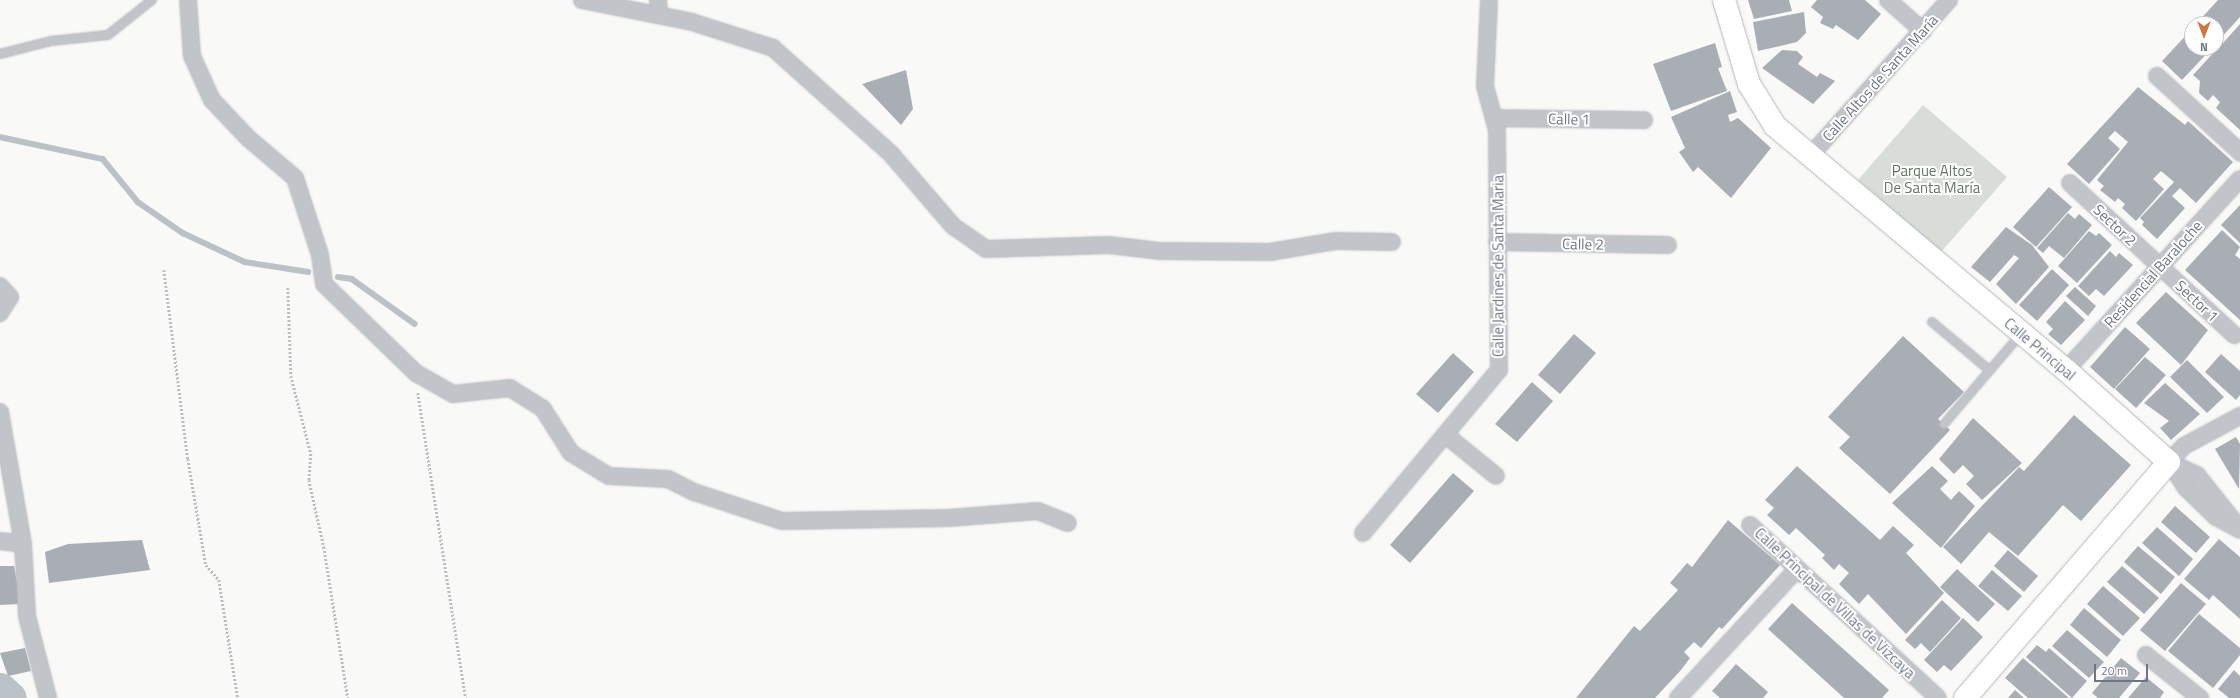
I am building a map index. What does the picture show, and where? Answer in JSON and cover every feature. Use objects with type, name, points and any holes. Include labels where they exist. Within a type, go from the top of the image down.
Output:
[{"type":"street","points":[[188,0],[192,56],[212,100],[248,138],[295,178],[320,254],[324,284],[416,373],[453,394],[510,388],[543,409],[571,453],[609,476],[668,479],[694,492],[782,521],[948,518],[1038,511],[1068,523]]},
{"type":"street","points":[[582,0],[659,7],[773,48],[891,154],[953,226],[986,249],[1109,245],[1159,251],[1270,252],[1336,241],[1392,242]]},
{"type":"street","name":"Calle Jardines de Santa Maria","points":[[1363,533],[1447,436],[1499,370],[1494,118],[1485,86],[1488,0]]},
{"type":"street","name":"Calle Principal","points":[[1724,0],[1749,84],[1775,126],[2066,370],[2168,462]]},
{"type":"street","points":[[1888,0],[1923,31]]},
{"type":"street","name":"Calle Altos de Santa María","points":[[1810,156],[1923,31],[1949,0]]},
{"type":"street","points":[[2157,76],[2240,152]]},
{"type":"street","name":"Calle 1","points":[[1494,118],[1644,120]]},
{"type":"street","name":"Residencial Baraloche","points":[[2066,370],[2240,179]]},
{"type":"street","name":"Sector 2","points":[[2070,183],[2160,266]]},
{"type":"street","name":"Calle 2","points":[[1497,242],[1668,246]]},
{"type":"street","name":"Sector 1","points":[[2160,266],[2234,335]]},
{"type":"street","points":[[0,286],[10,297],[0,313]]},
{"type":"street","points":[[0,412],[23,544],[27,616],[48,698]]},
{"type":"street","points":[[1965,698],[2168,462],[2184,446],[2240,416]]},
{"type":"street","points":[[1447,436],[1496,476]]},
{"type":"street","points":[[2168,462],[2197,475],[2240,530]]},
{"type":"street","name":"Calle Principal de Villas de Vizcaya","points":[[1750,525],[1938,698]]},
{"type":"street","points":[[0,541],[23,544]]},
{"type":"street","points":[[1684,696],[1797,569]]},
{"type":"street","points":[[2146,654],[2200,698]]},
{"type":"lane","points":[[0,54],[51,41],[108,35],[152,0]]},
{"type":"lane","points":[[1932,322],[1988,369]]},
{"type":"lane","points":[[1944,424],[1979,387],[1988,369],[2022,333]]},
{"type":"path","points":[[164,270],[188,460],[206,564],[219,580],[238,698]]},
{"type":"path","points":[[288,288],[291,376],[311,454],[309,480],[324,547],[348,698]]},
{"type":"path","points":[[416,373],[466,698]]},
{"type":"green space","name":"Parque Altos De Santa María","points":[[1923,105],[2007,177],[1941,252],[1858,180]]},
{"type":"building","points":[[1748,0],[1789,0],[1792,11],[1754,19]]},
{"type":"building","points":[[1817,0],[1865,0],[1881,14],[1858,40],[1836,25],[1833,29],[1820,23],[1823,17],[1811,7]]},
{"type":"building","points":[[2218,0],[2240,0],[2240,17],[2224,35],[2224,16],[2203,16]]},
{"type":"building","points":[[1804,12],[1806,33],[1797,42],[1758,51],[1753,22]]},
{"type":"building","points":[[2240,24],[2240,130],[2216,108],[2220,102],[2213,95],[2208,101],[2199,93],[2200,81],[2193,75],[2210,56],[2224,56],[2224,42]]},
{"type":"building","points":[[2184,38],[2184,56],[2204,56],[2182,80],[2162,61]]},
{"type":"building","points":[[1715,43],[1722,67],[1718,68],[1727,91],[1671,111],[1653,64]]},
{"type":"building","points":[[1782,50],[1797,51],[1803,57],[1798,64],[1817,77],[1820,73],[1835,81],[1813,104],[1762,68]]},
{"type":"building","points":[[906,70],[913,109],[901,125],[862,84]]},
{"type":"building","points":[[2138,87],[2185,125],[2188,121],[2233,162],[2196,203],[2180,188],[2172,196],[2185,208],[2157,239],[2142,225],[2144,222],[2140,218],[2174,182],[2161,171],[2153,179],[2164,189],[2136,221],[2122,208],[2125,204],[2118,198],[2115,202],[2100,190],[2104,186],[2097,180],[2128,142],[2115,131],[2108,138],[2120,149],[2089,184],[2067,164]]},
{"type":"building","points":[[1730,91],[1737,112],[1728,115],[1730,122],[1738,118],[1771,148],[1731,198],[1698,167],[1693,172],[1679,152],[1685,148],[1671,117]]},
{"type":"building","points":[[2049,187],[2072,207],[2036,247],[2013,227]]},
{"type":"building","points":[[2240,205],[2240,243],[2221,225]]},
{"type":"building","points":[[2068,213],[2075,219],[2079,214],[2092,225],[2064,258],[2049,246],[2043,253],[2037,248]]},
{"type":"building","points":[[2006,227],[2032,245],[2049,267],[2016,304],[1996,284],[2019,258],[2014,255],[1990,282],[1971,267]]},
{"type":"building","points":[[2222,230],[2240,247],[2235,255],[2240,259],[2240,320],[2185,270]]},
{"type":"building","points":[[2089,231],[2096,236],[2099,233],[2112,245],[2077,283],[2058,266]]},
{"type":"building","points":[[2110,251],[2116,257],[2119,253],[2133,265],[2104,296],[2096,289],[2089,296],[2078,286]]},
{"type":"building","points":[[2052,269],[2069,285],[2037,321],[2019,305]]},
{"type":"building","points":[[2075,287],[2096,306],[2088,316],[2066,296]]},
{"type":"building","points":[[2166,292],[2208,330],[2181,365],[2136,323]]},
{"type":"building","points":[[2065,301],[2085,320],[2061,345],[2048,334],[2053,329],[2046,322]]},
{"type":"building","points":[[2125,327],[2150,349],[2114,389],[2090,367]]},
{"type":"building","points":[[1574,334],[1596,353],[1560,394],[1538,375]]},
{"type":"building","points":[[1903,336],[1964,392],[1938,419],[1950,430],[1890,494],[1839,448],[1850,437],[1828,417]]},
{"type":"building","points":[[1453,353],[1474,372],[1438,413],[1416,394]]},
{"type":"building","points":[[2221,354],[2240,371],[2240,395],[2236,400],[2205,372]]},
{"type":"building","points":[[2145,357],[2166,375],[2136,408],[2115,389]]},
{"type":"building","points":[[2187,360],[2224,397],[2207,413],[2170,377]]},
{"type":"building","points":[[1532,382],[1553,401],[1517,442],[1495,424]]},
{"type":"building","points":[[2165,383],[2200,414],[2171,440],[2160,428],[2169,421],[2144,403]]},
{"type":"building","points":[[2074,415],[2131,465],[2081,521],[2063,505],[2018,556],[1989,532],[1961,564],[1943,547],[2019,467],[2024,471]]},
{"type":"building","points":[[1973,418],[2022,463],[1982,500],[1966,484],[1974,476],[1963,465],[1954,474],[1939,459]]},
{"type":"building","points":[[2236,437],[2240,444],[2239,489],[2215,449]]},
{"type":"building","points":[[1797,466],[1880,540],[1893,526],[1914,545],[1906,553],[1944,593],[1906,634],[1868,594],[1859,604],[1839,584],[1849,573],[1839,564],[1834,570],[1822,558],[1825,555],[1796,528],[1789,535],[1767,515],[1774,508],[1765,500]]},
{"type":"building","points":[[1932,466],[1948,481],[1940,489],[1951,500],[1959,491],[1975,506],[1941,548],[1892,503]]},
{"type":"building","points":[[1453,473],[1474,491],[1410,563],[1390,545]]},
{"type":"building","points":[[2175,506],[2210,537],[2196,553],[2161,522]]},
{"type":"building","points":[[1728,520],[1780,565],[1722,629],[1719,627],[1701,648],[1694,642],[1684,652],[1690,658],[1655,698],[1576,698],[1634,626],[1640,631],[1678,590],[1670,583],[1687,563],[1692,567]]},
{"type":"building","points":[[2157,527],[2193,559],[2179,576],[2142,543]]},
{"type":"building","points":[[2219,539],[2240,557],[2240,619],[2213,595],[2209,600],[2184,579]]},
{"type":"building","points":[[142,540],[150,570],[49,583],[45,552],[68,544]]},
{"type":"building","points":[[2138,546],[2175,577],[2161,594],[2124,562]]},
{"type":"building","points":[[2008,550],[2038,576],[2024,592],[1994,566]]},
{"type":"building","points":[[0,566],[14,566],[21,604],[0,605]]},
{"type":"building","points":[[2122,566],[2159,598],[2144,614],[2107,582]]},
{"type":"building","points":[[1957,569],[1995,604],[1978,622],[1940,587]]},
{"type":"building","points":[[1992,570],[2022,596],[2008,611],[1978,586]]},
{"type":"building","points":[[2181,583],[2206,604],[2165,651],[2140,630]]},
{"type":"building","points":[[2103,586],[2140,618],[2123,636],[2087,604]]},
{"type":"building","points":[[1942,600],[1961,618],[1930,652],[1921,643],[1915,649],[1905,640]]},
{"type":"building","points":[[1792,603],[1889,690],[1882,698],[1844,698],[1768,629]]},
{"type":"building","points":[[2084,608],[2121,640],[2107,657],[2070,625]]},
{"type":"building","points":[[2199,614],[2240,648],[2240,655],[2213,688],[2168,651]]},
{"type":"building","points":[[1963,618],[1983,637],[1951,671],[1944,665],[1937,672],[1924,660]]},
{"type":"building","points":[[2067,630],[2104,662],[2089,678],[2052,646]]},
{"type":"building","points":[[2037,645],[2046,652],[2049,648],[2087,681],[2072,698],[2026,657]]},
{"type":"building","points":[[25,648],[31,671],[8,676],[0,653]]},
{"type":"building","points":[[2023,658],[2069,698],[2028,698],[2005,678]]},
{"type":"building","points":[[2121,658],[2140,673],[2119,698],[2098,698],[2092,693]]},
{"type":"building","points":[[1736,664],[1768,692],[1763,698],[1720,698],[1712,691]]},
{"type":"building","points":[[2234,670],[2240,676],[2240,698],[2229,698],[2218,689]]},
{"type":"building","points":[[2146,677],[2164,692],[2160,698],[2128,698]]},
{"type":"building","points":[[2015,690],[2024,698],[2008,698]]},
{"type":"waterway","points":[[0,137],[103,159],[138,202],[183,233],[245,262],[308,272]]},
{"type":"waterway","points":[[338,277],[352,279],[415,324]]},
{"type":"waterway","points":[[0,689],[10,698]]}]
